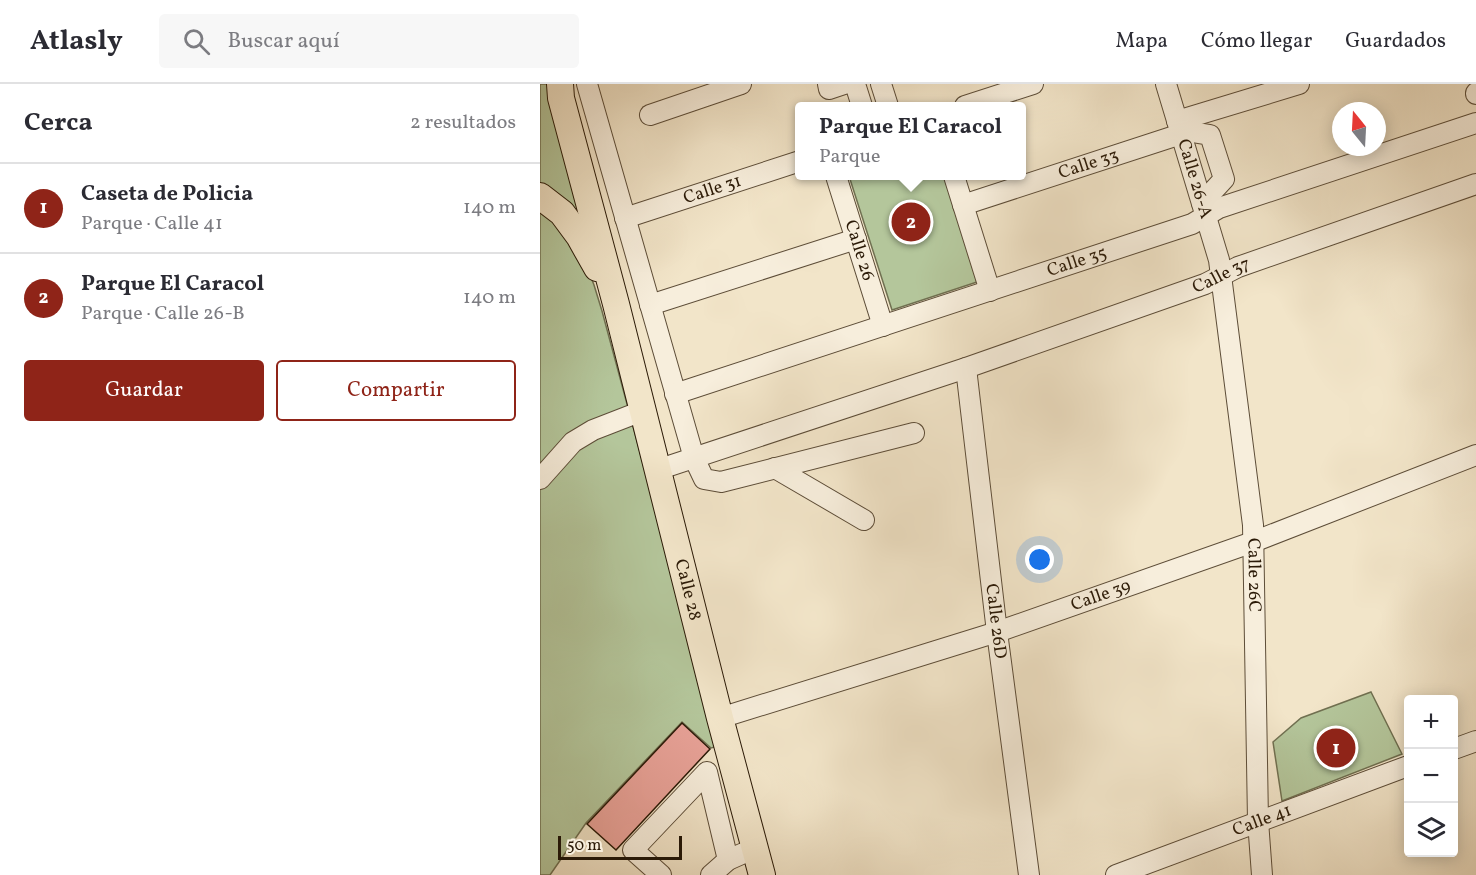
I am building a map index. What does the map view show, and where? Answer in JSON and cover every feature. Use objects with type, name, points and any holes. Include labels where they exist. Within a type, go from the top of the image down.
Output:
[{"type":"main road","points":[[561,89],[616,304]]},
{"type":"main road","points":[[540,196],[562,213],[579,236],[616,304]]},
{"type":"main road","name":"Calle 28","points":[[616,304],[762,875]]},
{"type":"street","points":[[587,84],[675,394],[694,458],[704,480],[721,482],[914,433]]},
{"type":"street","points":[[650,115],[741,84]]},
{"type":"street","points":[[828,84],[829,89],[844,84]]},
{"type":"street","points":[[855,84],[861,102]]},
{"type":"street","points":[[881,84],[887,102]]},
{"type":"street","points":[[977,102],[1033,84]]},
{"type":"street","name":"Calle 26-A","points":[[1166,84],[1179,129],[1209,209],[1221,275]]},
{"type":"street","name":"Calle 33","points":[[963,205],[1299,84]]},
{"type":"street","name":"Calle 35","points":[[675,394],[1192,224],[1209,209],[1476,123]]},
{"type":"street","points":[[1179,129],[1210,135],[1224,178],[1209,209]]},
{"type":"street","name":"Calle 31","points":[[625,218],[795,163]]},
{"type":"street","name":"Calle 26","points":[[837,180],[883,326]]},
{"type":"street","points":[[955,180],[990,291]]},
{"type":"street","name":"Calle 37","points":[[657,470],[966,368],[1205,284],[1238,267],[1476,184]]},
{"type":"street","points":[[650,305],[856,239]]},
{"type":"street","name":"Calle 26C","points":[[1221,275],[1253,525],[1258,821],[1262,875]]},
{"type":"street","name":"Calle 26D","points":[[966,368],[1029,875]]},
{"type":"street","points":[[540,479],[573,442],[593,430],[642,411]]},
{"type":"street","name":"Calle 39","points":[[720,718],[997,632],[1253,542],[1476,455]]},
{"type":"street","points":[[775,468],[864,520]]},
{"type":"street","points":[[1458,748],[1476,741]]},
{"type":"street","name":"Calle 41","points":[[1116,875],[1404,767]]},
{"type":"street","points":[[661,875],[633,850],[707,772],[726,851]]},
{"type":"street","points":[[711,875],[747,820]]},
{"type":"street","points":[[726,851],[755,848]]},
{"type":"green space","points":[[540,84],[552,84],[592,239],[540,185]]},
{"type":"green space","points":[[850,180],[945,180],[977,282],[892,310]]},
{"type":"green space","points":[[540,203],[585,262],[594,285],[719,746],[711,748],[682,722],[586,823],[550,875],[540,875]]},
{"type":"green space","points":[[1371,692],[1402,754],[1282,801],[1273,742],[1301,718]]},
{"type":"building","points":[[682,723],[710,749],[616,850],[587,824]]},
{"type":"place","name":"Parque El Caracol","points":[[911,222]]},
{"type":"place","name":"Caseta de Policia","points":[[1336,748]]}]
